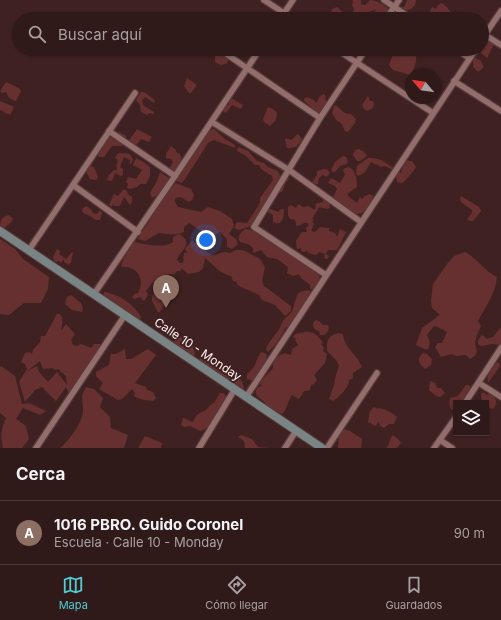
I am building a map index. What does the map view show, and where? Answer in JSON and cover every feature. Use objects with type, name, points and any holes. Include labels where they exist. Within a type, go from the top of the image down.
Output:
[{"type":"street","points":[[264,0],[282,12]]},
{"type":"street","points":[[285,12],[293,0]]},
{"type":"street","points":[[384,0],[402,12]]},
{"type":"street","points":[[391,12],[399,0]]},
{"type":"street","points":[[489,28],[501,11]]},
{"type":"street","points":[[489,40],[501,45]]},
{"type":"street","points":[[229,56],[320,118]]},
{"type":"street","points":[[94,294],[138,232],[255,56]]},
{"type":"street","points":[[346,56],[433,113]]},
{"type":"street","points":[[326,275],[254,227],[320,118],[362,56]]},
{"type":"street","points":[[246,397],[469,58],[466,56]]},
{"type":"street","points":[[454,81],[501,111]]},
{"type":"street","points":[[29,250],[135,93]]},
{"type":"street","points":[[212,122],[289,170],[361,222]]},
{"type":"street","points":[[109,131],[175,176]]},
{"type":"street","points":[[73,185],[138,232]]},
{"type":"street","name":"Calle 10 - Monday","points":[[0,231],[322,448]]},
{"type":"street","points":[[36,448],[125,315]]},
{"type":"street","points":[[467,400],[501,348]]},
{"type":"street","points":[[327,448],[377,373]]},
{"type":"street","points":[[479,382],[501,397]]},
{"type":"street","points":[[200,448],[235,389]]},
{"type":"street","points":[[434,448],[453,421]]},
{"type":"street","points":[[285,448],[296,430]]},
{"type":"street","points":[[440,440],[452,448]]},
{"type":"shaded area","points":[[353,0],[361,0],[361,4],[365,5],[370,0],[381,3],[389,11],[375,12],[377,10],[374,10],[369,12],[353,12],[354,9],[352,5]]},
{"type":"shaded area","points":[[407,0],[416,0],[415,5],[411,9],[403,12],[400,10],[401,7],[404,7]]},
{"type":"shaded area","points":[[442,3],[451,12],[431,12],[432,7],[436,9],[438,5]]},
{"type":"shaded area","points":[[337,7],[343,12],[331,12],[332,9]]},
{"type":"shaded area","points":[[489,41],[494,44],[489,54]]},
{"type":"shaded area","points":[[215,56],[227,56],[228,62],[226,64],[221,65],[215,62]]},
{"type":"shaded area","points":[[392,56],[416,56],[414,68],[405,68],[405,74],[393,70],[389,65]]},
{"type":"shaded area","points":[[476,58],[481,61],[483,65],[483,68],[478,72],[473,67],[473,59]]},
{"type":"shaded area","points":[[187,78],[197,85],[190,94],[184,86]]},
{"type":"shaded area","points":[[6,82],[19,88],[21,91],[16,101],[10,98],[6,92],[2,93],[0,91]]},
{"type":"shaded area","points":[[141,92],[144,92],[155,100],[154,103],[145,97],[142,100],[143,105],[154,112],[154,114],[149,113],[147,115],[141,112],[140,105],[136,100]]},
{"type":"shaded area","points":[[324,94],[328,103],[321,113],[317,112],[304,101],[307,97],[317,103],[319,97]]},
{"type":"shaded area","points":[[368,96],[370,101],[373,101],[374,104],[373,108],[367,111],[362,105]]},
{"type":"shaded area","points":[[231,98],[243,105],[241,109],[232,105],[226,113],[223,111],[226,105],[229,105]]},
{"type":"shaded area","points":[[0,101],[14,107],[10,115],[0,110]]},
{"type":"shaded area","points":[[336,105],[344,113],[351,114],[356,119],[355,123],[348,132],[345,131],[341,123],[337,121],[332,113],[334,106]]},
{"type":"shaded area","points":[[268,107],[277,113],[276,120],[270,126],[264,122],[263,119]]},
{"type":"shaded area","points":[[137,129],[152,137],[149,142],[141,139],[135,147],[128,142]]},
{"type":"shaded area","points":[[214,129],[225,139],[235,145],[235,148],[214,140],[208,143],[182,183],[176,181],[209,130]]},
{"type":"shaded area","points":[[119,132],[126,136],[122,146],[112,146],[104,157],[99,157],[96,153],[105,138],[110,137],[110,134],[114,135],[113,139],[119,141]]},
{"type":"shaded area","points":[[298,134],[302,139],[299,144],[294,147],[287,148],[286,138],[291,140]]},
{"type":"shaded area","points":[[171,146],[180,154],[182,161],[175,171],[171,170],[170,167],[173,162],[171,159],[166,158],[166,154]]},
{"type":"shaded area","points":[[239,147],[248,151],[257,161],[264,163],[268,167],[278,171],[281,178],[287,176],[289,179],[285,184],[283,191],[279,193],[279,190],[259,213],[251,226],[239,230],[234,228],[237,222],[247,223],[260,203],[260,198],[273,180],[272,176],[262,170],[259,165],[255,165],[246,156],[237,151]]},
{"type":"shaded area","points":[[359,149],[367,156],[360,161],[357,161],[353,155],[355,150]]},
{"type":"shaded area","points":[[119,153],[130,154],[133,159],[131,164],[130,160],[124,157],[120,167],[123,169],[123,175],[121,176],[115,173],[112,181],[107,180],[109,175],[114,170],[117,170],[116,167],[118,161],[115,157]]},
{"type":"shaded area","points":[[343,156],[346,157],[348,161],[347,164],[340,166],[334,173],[331,170],[335,162]]},
{"type":"shaded area","points":[[136,158],[150,167],[150,176],[146,184],[140,184],[137,187],[130,189],[127,188],[128,184],[126,182],[128,177],[136,179],[142,170],[133,165]]},
{"type":"shaded area","points":[[368,158],[376,158],[383,161],[395,169],[395,171],[371,162],[365,172],[359,176],[356,174],[357,166]]},
{"type":"shaded area","points":[[407,160],[412,161],[416,167],[402,183],[397,182],[396,176],[398,172],[401,173],[404,162]]},
{"type":"shaded area","points":[[88,165],[94,167],[98,177],[96,180],[90,179],[86,171]]},
{"type":"shaded area","points":[[349,167],[356,176],[357,187],[347,194],[349,197],[357,203],[360,197],[362,199],[370,194],[373,196],[372,202],[366,210],[353,215],[344,211],[342,205],[338,204],[332,199],[337,189],[335,186],[328,183],[331,178],[340,183],[345,175],[343,170]]},
{"type":"shaded area","points":[[324,169],[330,172],[327,177],[323,175],[319,179],[318,184],[314,184],[312,182],[317,175],[317,171]]},
{"type":"shaded area","points":[[160,172],[169,178],[158,195],[152,198],[150,193]]},
{"type":"shaded area","points":[[176,183],[191,189],[194,195],[192,200],[189,202],[180,197],[175,198],[175,202],[178,207],[201,212],[208,207],[220,211],[232,219],[234,226],[229,234],[236,239],[238,244],[232,249],[227,247],[227,239],[220,232],[215,235],[208,236],[189,223],[184,227],[184,232],[178,234],[159,233],[145,241],[138,239],[139,235],[165,195]]},
{"type":"shaded area","points":[[123,190],[126,190],[132,197],[132,202],[130,205],[124,197],[120,206],[114,206],[113,203],[112,207],[109,205],[114,194],[118,196]]},
{"type":"shaded area","points":[[461,196],[479,207],[481,211],[473,221],[467,219],[472,213],[472,210],[461,202]]},
{"type":"shaded area","points":[[324,199],[329,202],[330,208],[327,209],[319,207],[312,219],[314,220],[312,222],[314,224],[311,231],[315,232],[320,227],[329,228],[329,231],[335,233],[337,237],[340,229],[346,232],[337,250],[328,250],[326,254],[329,256],[327,259],[324,258],[325,254],[319,252],[316,255],[308,253],[307,250],[305,252],[301,251],[301,248],[297,249],[296,241],[302,232],[307,232],[306,228],[309,225],[306,223],[296,226],[295,220],[290,219],[288,215],[288,207],[291,205],[296,208],[299,204],[303,207],[308,206],[315,210],[316,204],[322,202]]},
{"type":"shaded area","points":[[86,206],[91,209],[93,213],[97,214],[101,211],[102,213],[100,220],[96,220],[83,213],[82,209]]},
{"type":"shaded area","points":[[268,208],[278,212],[281,209],[284,209],[281,222],[273,222],[273,215],[267,211]]},
{"type":"shaded area","points":[[9,215],[13,219],[12,221],[3,230],[0,229],[2,220],[4,217]]},
{"type":"shaded area","points":[[245,229],[253,230],[261,237],[271,240],[277,247],[282,248],[318,272],[320,279],[315,290],[310,289],[310,285],[301,278],[299,274],[293,276],[287,273],[288,267],[277,259],[267,257],[261,250],[253,253],[253,248],[248,244],[240,242],[240,235]]},
{"type":"shaded area","points":[[179,234],[186,241],[185,247],[177,260],[180,263],[183,263],[185,252],[188,253],[185,249],[192,240],[212,255],[217,255],[223,252],[230,253],[236,250],[243,250],[260,259],[265,267],[262,281],[264,286],[291,306],[291,311],[285,316],[275,305],[262,300],[259,295],[237,285],[237,282],[233,281],[231,276],[220,271],[205,258],[203,268],[199,272],[188,274],[182,268],[181,271],[177,271],[174,274],[168,274],[168,285],[162,287],[153,282],[146,291],[148,295],[144,301],[140,297],[134,299],[132,297],[138,293],[141,283],[138,274],[132,268],[121,267],[123,260],[134,242],[160,246],[173,242],[173,237]]},
{"type":"shaded area","points":[[0,239],[15,249],[23,259],[49,277],[48,289],[41,303],[24,303],[9,315],[0,314]]},
{"type":"shaded area","points":[[57,249],[60,251],[59,254],[66,259],[72,252],[73,253],[69,265],[64,262],[64,259],[61,263],[59,261],[54,261],[53,257]]},
{"type":"shaded area","points":[[465,252],[497,277],[495,289],[478,321],[481,326],[476,338],[475,345],[477,351],[475,356],[470,359],[466,355],[456,356],[451,354],[441,357],[435,347],[438,343],[442,343],[447,332],[438,327],[434,326],[427,335],[430,343],[427,350],[416,345],[422,328],[440,315],[432,308],[431,301],[433,284],[454,256]]},
{"type":"shaded area","points":[[158,287],[161,290],[160,295],[166,302],[160,312],[158,312],[152,300],[152,297]]},
{"type":"shaded area","points":[[308,290],[311,292],[295,320],[292,321],[288,327],[286,327],[277,343],[268,352],[266,349],[268,344],[278,331],[284,319],[292,312],[297,295],[300,292]]},
{"type":"shaded area","points":[[104,292],[120,297],[130,304],[141,317],[139,322],[103,297]]},
{"type":"shaded area","points":[[71,295],[81,303],[83,308],[82,312],[72,310],[65,304],[67,297]]},
{"type":"shaded area","points":[[57,314],[60,314],[62,320],[61,331],[66,324],[75,334],[71,340],[73,345],[77,346],[81,344],[91,348],[94,344],[100,344],[101,346],[81,375],[81,379],[69,393],[66,387],[56,401],[42,387],[35,390],[25,402],[19,382],[27,369],[25,364],[21,362],[25,353],[29,352],[32,354],[33,350],[40,342],[41,336],[45,336]],"holes":[[[40,361],[43,369],[59,369],[66,376],[67,385],[57,372],[48,382],[39,372],[37,366],[27,371]]]},
{"type":"shaded area","points":[[316,320],[323,325],[328,325],[328,331],[324,335],[320,335],[319,331],[314,328],[313,323]]},
{"type":"shaded area","points":[[501,327],[501,345],[492,344],[481,346],[478,344],[478,340],[482,335],[487,339],[493,337]]},
{"type":"shaded area","points":[[305,332],[313,333],[318,336],[323,343],[321,344],[324,348],[323,351],[327,354],[325,363],[314,375],[317,380],[311,385],[310,390],[304,391],[299,399],[292,395],[282,414],[272,411],[257,396],[256,390],[258,387],[262,386],[260,384],[261,381],[273,368],[276,357],[285,353],[291,355],[292,349],[298,345],[295,340],[296,339],[293,337],[295,334]]},
{"type":"shaded area","points":[[339,333],[343,334],[348,347],[360,362],[362,367],[353,373],[353,378],[349,380],[341,395],[333,401],[329,399],[339,365],[327,351],[327,344],[333,335]]},
{"type":"shaded area","points":[[177,336],[192,344],[195,354],[192,358],[173,343]]},
{"type":"shaded area","points":[[125,349],[126,359],[131,359],[148,349],[156,355],[135,383],[146,387],[147,390],[153,392],[156,398],[153,401],[143,400],[134,396],[135,393],[132,389],[122,399],[118,400],[99,389],[103,383],[96,376],[96,372],[109,365],[111,354],[116,354]]},
{"type":"shaded area","points":[[263,352],[267,355],[266,363],[253,381],[247,379],[247,374],[254,367],[260,353]]},
{"type":"shaded area","points":[[423,353],[427,354],[432,359],[431,365],[425,369],[419,361]]},
{"type":"shaded area","points":[[203,354],[218,362],[225,370],[238,376],[242,381],[244,388],[242,390],[198,361]]},
{"type":"shaded area","points":[[499,362],[500,366],[488,383],[489,371],[493,365]]},
{"type":"shaded area","points":[[1,366],[15,376],[22,404],[29,403],[46,411],[40,415],[23,408],[16,419],[26,426],[29,439],[22,448],[3,448],[2,433],[6,418],[0,413]]},
{"type":"shaded area","points":[[430,381],[435,383],[437,388],[441,388],[445,393],[440,397],[436,396],[429,390]]},
{"type":"shaded area","points":[[466,385],[469,385],[471,390],[465,400],[453,400],[452,410],[450,407],[450,398],[458,396]]},
{"type":"shaded area","points":[[86,387],[94,389],[103,398],[100,407],[110,417],[111,428],[128,435],[124,448],[60,448],[71,437],[81,421],[83,411],[82,397]]},
{"type":"shaded area","points":[[220,393],[223,393],[227,397],[226,401],[215,419],[208,426],[200,431],[190,426],[184,427],[181,425],[183,418],[193,422],[197,415],[214,403]]},
{"type":"shaded area","points":[[481,393],[485,393],[486,395],[491,394],[495,397],[495,407],[493,409],[489,408],[489,400],[482,400]]},
{"type":"shaded area","points":[[374,407],[377,409],[379,408],[386,410],[397,417],[394,424],[389,424],[384,428],[380,426],[379,421],[376,426],[368,422],[370,411]]},
{"type":"shaded area","points":[[343,429],[350,431],[362,439],[361,448],[338,448],[339,433]]},
{"type":"shaded area","points":[[241,435],[252,439],[258,447],[268,448],[245,448],[244,441],[238,437]]},
{"type":"shaded area","points":[[393,435],[401,443],[397,448],[386,448],[391,438]]},
{"type":"shaded area","points":[[145,436],[162,443],[161,448],[138,448]]},
{"type":"place","name":"1016 PBRO. Guido Coronel","points":[[166,308]]}]
